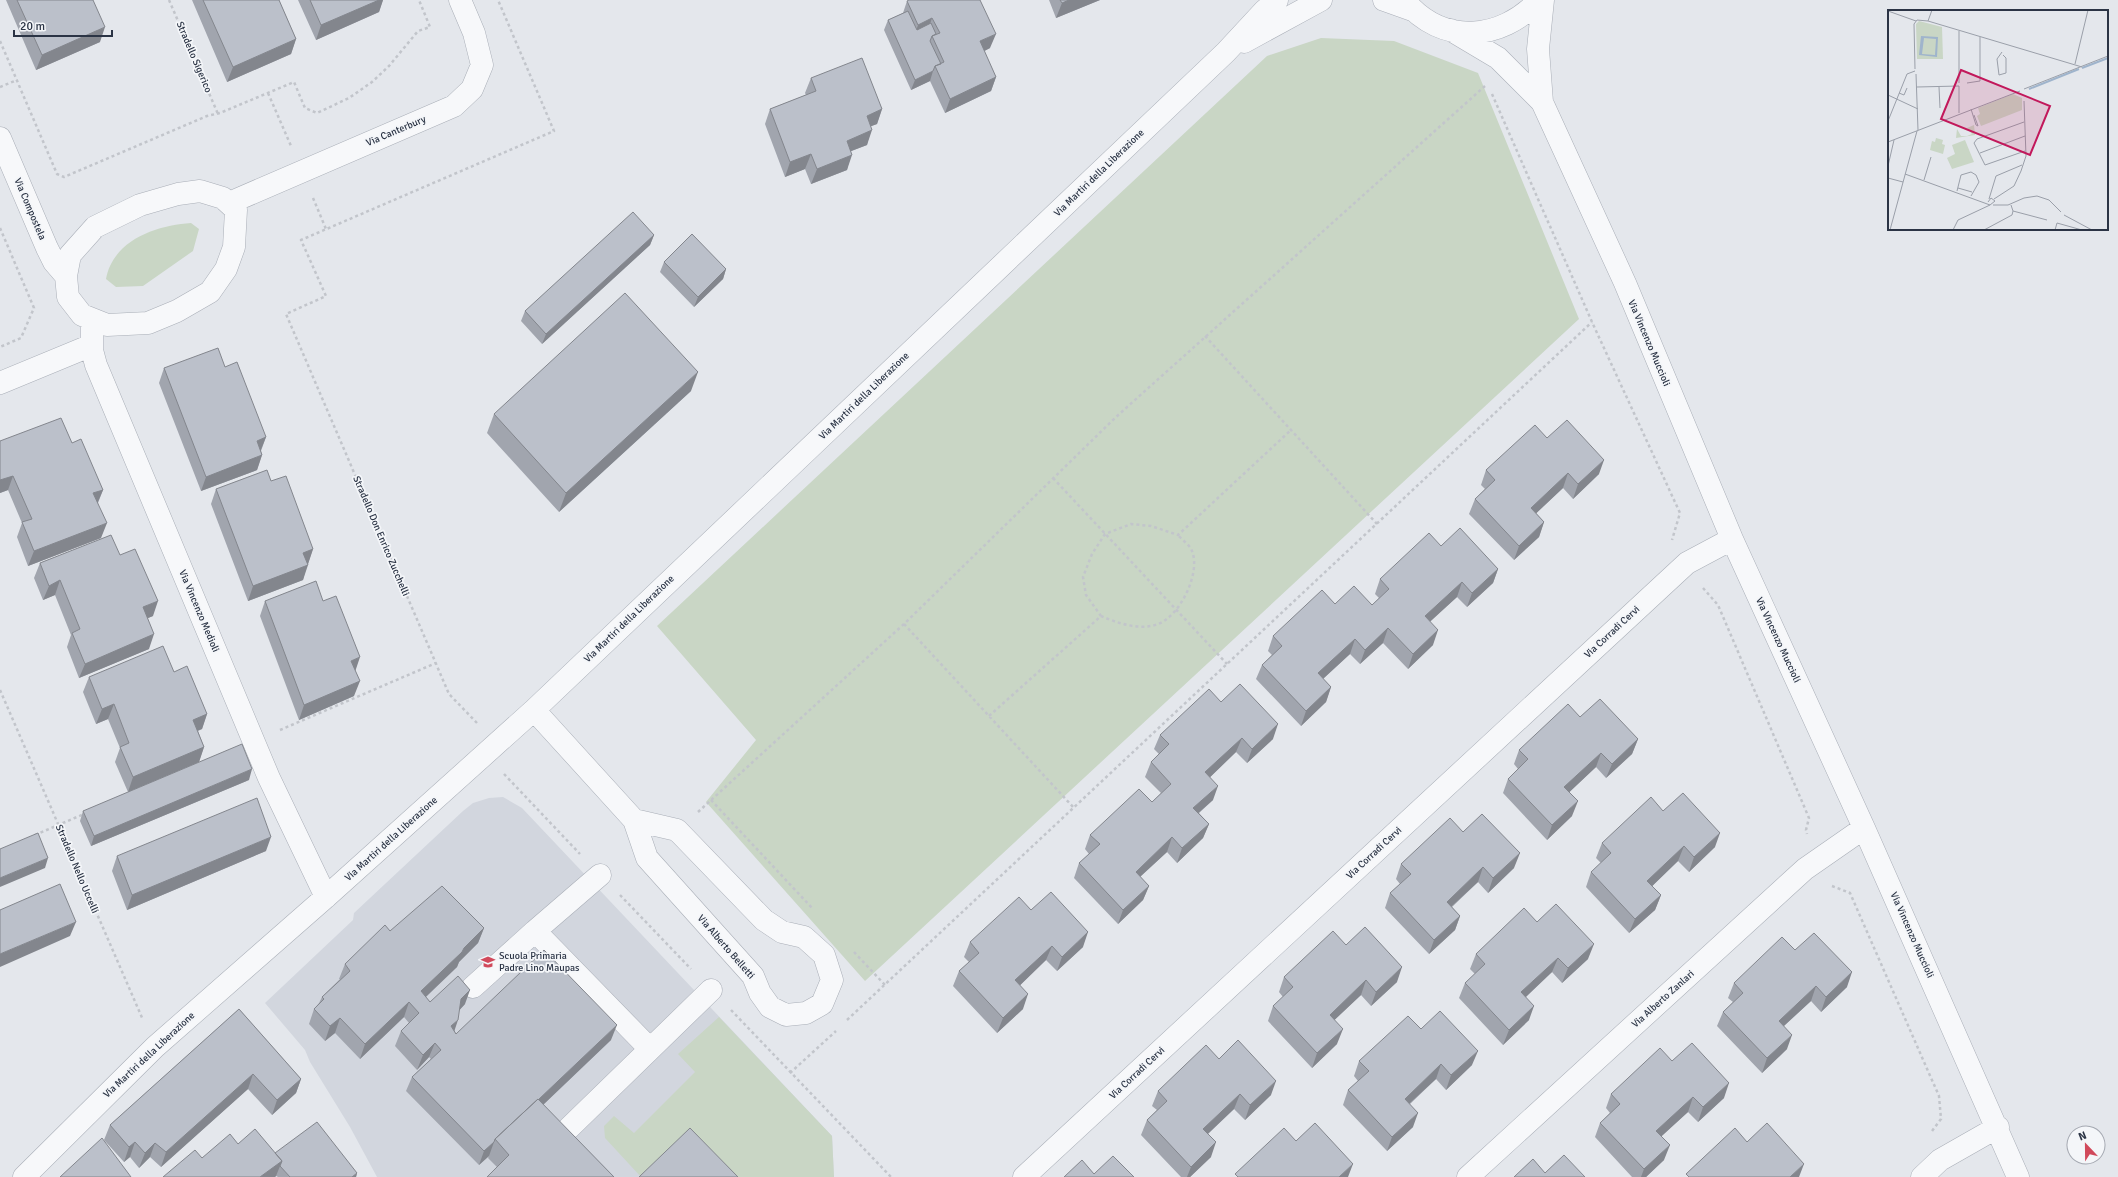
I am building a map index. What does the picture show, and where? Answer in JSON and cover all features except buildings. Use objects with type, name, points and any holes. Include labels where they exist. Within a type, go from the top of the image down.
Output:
[{"type":"street","name":"Via Canterbury","points":[[229,203],[454,106],[472,89],[482,64],[474,33],[460,0]]},
{"type":"street","name":"Via Martiri della Liberazione","points":[[24,1177],[155,1047],[326,897],[534,710],[1226,52],[1264,11],[1278,0]]},
{"type":"street","name":"Via Martiri della Liberazione","points":[[1226,52],[1321,0]]},
{"type":"street","points":[[1384,0],[1408,5],[1430,22],[1451,30],[1498,58],[1542,102]]},
{"type":"street","points":[[1451,30],[1477,33],[1503,27],[1526,14],[1539,0]]},
{"type":"street","points":[[1542,102],[1538,49],[1543,0]]},
{"type":"street","name":"Via Vincenzo Muccioli","points":[[1542,102],[1625,283],[1732,539],[1864,828],[1998,1127],[2018,1177]]},
{"type":"street","name":"Via Compostela","points":[[0,138],[47,248],[54,262],[66,276]]},
{"type":"street","points":[[200,191],[223,198],[229,203],[236,210],[234,247],[226,269],[210,292],[178,311],[148,323],[107,325],[82,315],[68,297],[66,276],[70,255],[95,227],[140,205],[178,194],[200,191]]},
{"type":"street","name":"Via Vincenzo Medioli","points":[[92,319],[92,345],[96,365],[269,778],[326,897]]},
{"type":"street","points":[[0,383],[92,345]]},
{"type":"street","name":"Via Corradi Cervi","points":[[1024,1177],[1687,563],[1732,539]]},
{"type":"street","name":"Via Alberto Belletti","points":[[534,710],[634,820],[647,858],[753,976],[760,993],[770,1007],[786,1015],[806,1013],[822,1004],[832,980],[824,955],[804,938],[782,932],[764,920],[677,830]]},
{"type":"street","points":[[634,820],[677,830]]},
{"type":"street","name":"Via Alberto Zanlari","points":[[1468,1177],[1805,869],[1864,828]]},
{"type":"street","points":[[473,987],[600,875]]},
{"type":"street","points":[[535,931],[650,1049]]},
{"type":"street","points":[[569,1128],[711,990]]},
{"type":"street","points":[[1922,1177],[1940,1160],[1998,1127]]},
{"type":"path","name":"Stradello Sigerico","points":[[169,0],[218,114]]},
{"type":"path","points":[[0,41],[56,174],[64,177],[207,116],[218,114],[294,82],[305,108],[317,113],[349,98],[389,66],[418,31],[430,27],[419,0]]},
{"type":"path","name":"Stradello Don Enrico Zucchelli","points":[[498,0],[554,130],[301,240],[326,296],[286,314],[449,694],[491,749],[600,875],[891,1177]]},
{"type":"path","points":[[0,87],[16,80]]},
{"type":"path","points":[[677,830],[904,624],[1116,417],[1488,84],[1592,322],[1680,514]]},
{"type":"path","points":[[0,228],[34,308],[21,338],[0,347]]},
{"type":"path","points":[[846,1021],[1592,322]]},
{"type":"path","points":[[1205,336],[1377,524]]},
{"type":"path","points":[[1178,535],[1291,430]]},
{"type":"path","points":[[1053,478],[1226,664]]},
{"type":"path","points":[[1131,524],[1151,526],[1178,535],[1192,550],[1194,562],[1192,582],[1176,610],[1158,624],[1143,626],[1120,624],[1101,616],[1086,595],[1083,577],[1092,554],[1105,534],[1131,524]]},
{"type":"path","points":[[989,716],[1101,616]]},
{"type":"path","points":[[904,624],[1074,808]]},
{"type":"path","points":[[254,741],[436,663]]},
{"type":"path","name":"Stradello Nello Uccelli","points":[[0,690],[155,1047]]},
{"type":"path","points":[[711,800],[818,914]]},
{"type":"path","points":[[29,837],[87,812]]},
{"type":"path","points":[[849,948],[885,985]]},
{"type":"path","points":[[790,1073],[840,1026]]},
{"type":"shaded area","name":"Scuola Primaria Padre Lino Maupas","points":[[503,797],[522,808],[832,1136],[834,1177],[377,1177],[350,1127],[310,1062],[305,1050],[265,1003],[353,920],[354,913],[463,811],[473,803],[489,798]]},
{"type":"green space","points":[[1321,38],[1394,41],[1478,73],[1579,319],[865,981],[706,802],[756,740],[657,626],[1267,56]]},
{"type":"green space","points":[[191,223],[199,229],[193,251],[143,286],[116,287],[106,279],[110,265],[117,254],[138,237],[164,227]]},
{"type":"green space","points":[[719,1017],[832,1136],[834,1177],[641,1177],[605,1138],[604,1126],[614,1116],[634,1133],[695,1072],[678,1054]]},
{"type":"place","name":"Scuola Primaria Padre Lino Maupas","points":[[488,962]]}]
